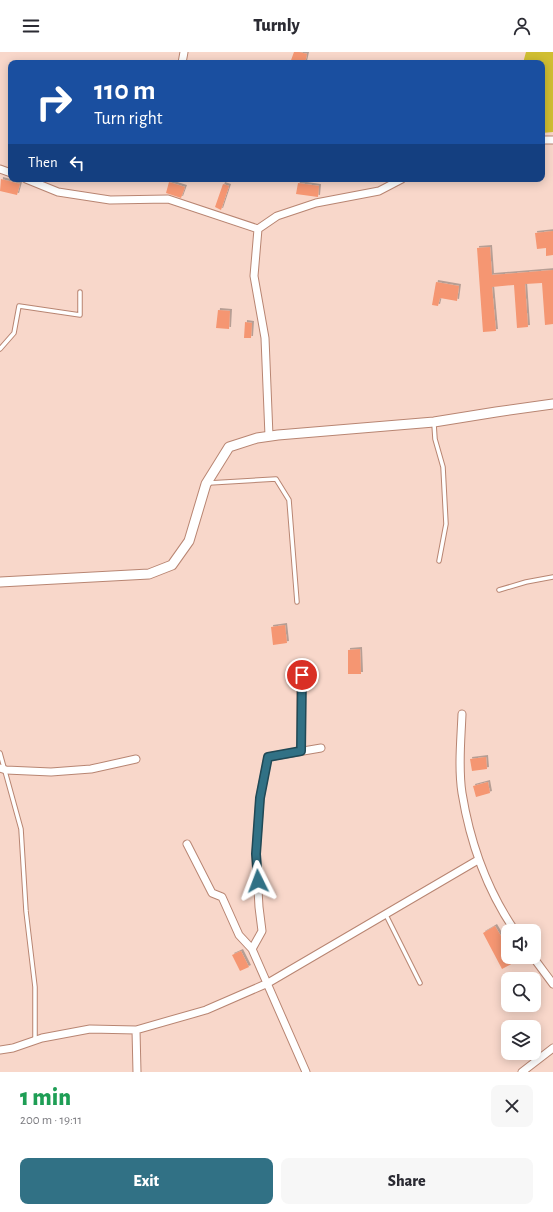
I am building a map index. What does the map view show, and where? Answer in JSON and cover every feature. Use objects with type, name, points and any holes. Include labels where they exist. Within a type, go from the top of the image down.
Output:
[{"type":"street","points":[[33,182],[58,192],[110,200],[168,199],[258,229]]},
{"type":"street","points":[[258,229],[277,216],[316,203],[378,191],[396,182]]},
{"type":"street","points":[[258,229],[254,276],[265,338],[269,436]]},
{"type":"street","points":[[0,582],[149,574],[172,565],[188,541],[206,484],[229,447],[257,438],[269,436],[434,422],[553,404]]},
{"type":"street","points":[[301,751],[302,675]]},
{"type":"street","points":[[462,714],[460,756],[462,792],[478,860],[502,912],[510,924]]},
{"type":"street","points":[[252,949],[262,931],[256,854],[260,798],[268,757],[321,748]]},
{"type":"street","points":[[3,769],[51,772],[84,769],[136,759]]},
{"type":"street","points":[[187,844],[212,893],[222,897],[239,935],[252,949],[306,1072]]},
{"type":"street","points":[[0,1050],[13,1048],[35,1040],[90,1029],[136,1030],[206,1010],[268,983],[478,860]]},
{"type":"street","points":[[538,964],[553,984]]},
{"type":"street","points":[[136,1030],[137,1072]]},
{"type":"street","points":[[522,1072],[553,1048]]},
{"type":"lane","points":[[0,348],[14,333],[20,306],[80,315],[80,292]]},
{"type":"lane","points":[[434,422],[435,439],[443,467],[446,524],[439,562]]},
{"type":"lane","points":[[206,484],[276,479],[289,500],[296,602]]},
{"type":"lane","points":[[499,590],[526,582],[553,577]]},
{"type":"lane","points":[[0,753],[3,769],[21,829],[26,911],[35,987],[35,1040]]},
{"type":"lane","points":[[386,915],[420,982]]},
{"type":"shaded area","points":[[526,52],[553,52],[553,132],[545,133],[545,60],[524,60]]},
{"type":"building","points":[[294,52],[307,54],[306,60],[291,60]]},
{"type":"building","points":[[1,179],[20,184],[17,195],[0,191]]},
{"type":"building","points":[[169,182],[185,187],[181,198],[166,193]]},
{"type":"building","points":[[298,183],[319,186],[318,197],[296,194]]},
{"type":"building","points":[[223,184],[229,186],[221,210],[215,207]]},
{"type":"building","points":[[553,231],[553,255],[546,256],[546,248],[537,249],[535,233]]},
{"type":"building","points":[[490,247],[492,275],[553,270],[553,324],[545,325],[542,283],[525,284],[528,327],[517,328],[514,285],[492,287],[496,331],[483,332],[477,248]]},
{"type":"building","points":[[436,282],[459,286],[457,301],[440,298],[438,306],[432,305]]},
{"type":"building","points":[[218,310],[230,311],[229,329],[216,328]]},
{"type":"building","points":[[245,322],[252,323],[251,338],[244,338]]},
{"type":"building","points":[[285,625],[287,643],[273,645],[271,627]]},
{"type":"building","points":[[360,649],[361,674],[348,674],[348,650]]},
{"type":"building","points":[[486,757],[487,769],[472,771],[470,759]]},
{"type":"building","points":[[488,782],[490,793],[476,797],[473,786]]},
{"type":"building","points":[[495,926],[501,936],[501,964],[511,964],[502,969],[483,933]]},
{"type":"building","points":[[241,951],[249,967],[240,971],[232,955]]},
{"type":"route","points":[[258,881],[256,854],[260,798],[268,757],[301,751],[302,675]]}]
